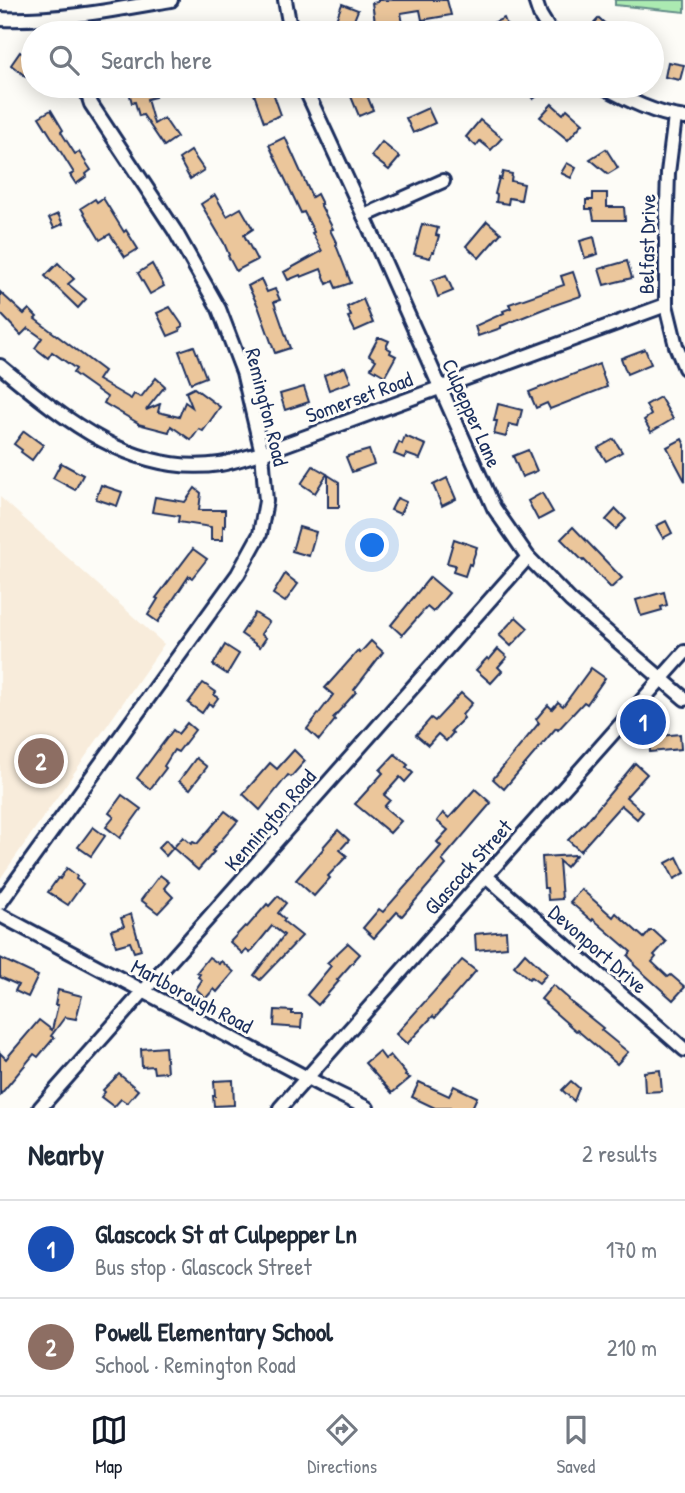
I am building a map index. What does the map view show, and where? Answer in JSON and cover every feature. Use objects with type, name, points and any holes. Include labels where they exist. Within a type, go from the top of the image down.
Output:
[{"type":"street","points":[[0,19],[71,17],[171,0]]},
{"type":"street","points":[[285,0],[289,21]]},
{"type":"street","points":[[535,0],[544,21]]},
{"type":"street","points":[[71,17],[72,21]]},
{"type":"street","name":"Remington Road","points":[[0,903],[238,575],[260,534],[266,501],[262,453],[243,372],[219,309],[175,231],[89,98]]},
{"type":"street","name":"Culpepper Lane","points":[[310,98],[494,508],[527,557],[570,601],[685,699]]},
{"type":"street","points":[[625,98],[680,118]]},
{"type":"street","name":"Belfast Drive","points":[[680,118],[668,173],[666,305],[676,346],[685,368]]},
{"type":"street","points":[[364,216],[443,181]]},
{"type":"street","name":"Somerset Road","points":[[0,366],[42,401],[92,436],[122,451],[160,462],[189,466],[221,464],[262,453],[666,305]]},
{"type":"street","name":"Kennington Road","points":[[40,1108],[527,557]]},
{"type":"street","name":"Glascock Street","points":[[280,1108],[685,652]]},
{"type":"street","name":"Devonport Drive","points":[[486,876],[685,1050]]},
{"type":"street","name":"Marlborough Road","points":[[0,915],[367,1108]]},
{"type":"shaded area","points":[[0,497],[164,644],[0,879]]},
{"type":"green space","points":[[615,0],[685,0],[685,12],[615,5]]},
{"type":"building","points":[[447,0],[451,15],[422,20],[420,10],[401,13],[402,21],[375,21],[372,3]]},
{"type":"building","points":[[342,4],[358,10],[354,21],[336,21]]},
{"type":"building","points":[[20,52],[21,53],[21,73],[11,65]]},
{"type":"building","points":[[668,62],[684,65],[680,80],[665,77]]},
{"type":"building","points":[[131,98],[151,98],[147,99],[154,124],[164,118],[177,137],[164,146],[143,115],[139,116],[135,102],[132,103]]},
{"type":"building","points":[[255,98],[275,98],[281,115],[264,122]]},
{"type":"building","points":[[352,98],[368,98],[373,110],[359,116]]},
{"type":"building","points":[[552,104],[563,114],[567,109],[583,123],[568,140],[540,117]]},
{"type":"building","points":[[428,108],[435,123],[413,133],[406,118]]},
{"type":"building","points":[[51,110],[75,154],[79,152],[91,170],[76,184],[70,175],[74,173],[39,117]]},
{"type":"building","points":[[480,120],[502,138],[491,150],[480,141],[476,146],[466,137]]},
{"type":"building","points":[[285,137],[312,197],[317,194],[322,204],[351,283],[336,288],[333,281],[327,284],[321,269],[288,280],[284,272],[322,251],[269,145]]},
{"type":"building","points":[[382,142],[400,157],[389,170],[371,156]]},
{"type":"building","points":[[606,149],[618,168],[608,174],[590,159]]},
{"type":"building","points":[[191,151],[204,170],[190,179],[179,159]]},
{"type":"building","points":[[567,163],[576,168],[571,178],[561,173]]},
{"type":"building","points":[[503,172],[512,174],[511,181],[524,184],[521,200],[509,198],[508,204],[496,202],[495,194]]},
{"type":"building","points":[[593,193],[607,193],[607,207],[624,207],[625,220],[594,220],[592,209],[586,209],[586,200],[593,200]]},
{"type":"building","points":[[215,195],[227,216],[241,208],[253,229],[244,235],[257,260],[236,271],[224,243],[201,204]]},
{"type":"building","points":[[103,198],[138,249],[125,257],[110,234],[100,240],[81,208],[95,199],[97,202]]},
{"type":"building","points":[[58,214],[63,224],[54,228],[49,218]]},
{"type":"building","points":[[487,221],[501,233],[479,258],[466,246]]},
{"type":"building","points":[[422,224],[438,228],[436,235],[439,236],[430,258],[414,254]]},
{"type":"building","points":[[594,237],[598,254],[585,258],[580,241]]},
{"type":"building","points":[[627,261],[632,278],[604,285],[599,269]]},
{"type":"building","points":[[58,263],[74,279],[68,284],[86,299],[78,308],[45,276]]},
{"type":"building","points":[[152,264],[164,286],[150,294],[138,273]]},
{"type":"building","points":[[573,272],[581,296],[478,336],[475,326],[504,313],[503,311],[511,308],[509,304],[564,285],[561,276]]},
{"type":"building","points":[[446,275],[453,291],[438,297],[432,280]]},
{"type":"building","points":[[261,279],[267,292],[275,289],[280,300],[274,302],[290,348],[275,353],[248,286]]},
{"type":"building","points":[[0,292],[24,314],[29,309],[37,317],[35,319],[104,371],[98,380],[131,399],[134,394],[141,397],[156,378],[165,386],[146,410],[160,404],[158,412],[179,417],[185,402],[192,407],[186,392],[194,388],[220,407],[203,431],[199,429],[191,440],[171,426],[169,432],[138,424],[104,403],[107,397],[73,373],[76,369],[52,352],[48,358],[35,348],[42,338],[28,328],[21,335],[0,313]]},
{"type":"building","points":[[363,299],[373,323],[355,331],[348,317],[351,316],[347,307]]},
{"type":"building","points":[[170,307],[183,326],[179,328],[180,331],[168,336],[157,313]]},
{"type":"building","points":[[378,338],[389,341],[386,347],[396,356],[385,376],[371,368],[376,360],[369,355]]},
{"type":"building","points":[[194,346],[206,377],[191,383],[179,351]]},
{"type":"building","points":[[645,349],[651,364],[627,374],[621,358]]},
{"type":"building","points":[[599,364],[607,387],[550,409],[547,403],[536,408],[529,392]]},
{"type":"building","points":[[345,367],[351,382],[329,390],[324,375]]},
{"type":"building","points":[[304,387],[309,402],[285,410],[280,394]]},
{"type":"building","points":[[660,397],[673,419],[651,432],[644,420],[651,415],[646,405]]},
{"type":"building","points":[[498,404],[522,410],[518,426],[509,424],[506,437],[494,434]]},
{"type":"building","points":[[24,431],[43,445],[32,460],[14,444]]},
{"type":"building","points":[[405,436],[426,445],[420,459],[406,454],[404,458],[394,454]]},
{"type":"building","points":[[614,439],[622,452],[606,461],[598,448]]},
{"type":"building","points":[[682,439],[685,445],[685,481],[667,447]]},
{"type":"building","points":[[369,450],[374,464],[352,472],[346,457]]},
{"type":"building","points":[[528,450],[537,471],[522,477],[513,456]]},
{"type":"building","points":[[61,463],[83,475],[75,490],[53,478]]},
{"type":"building","points":[[313,466],[327,474],[315,493],[301,484]]},
{"type":"building","points":[[328,475],[339,482],[339,507],[328,507]]},
{"type":"building","points":[[447,478],[456,499],[442,506],[433,485]]},
{"type":"building","points":[[101,485],[122,492],[117,506],[96,499]]},
{"type":"building","points":[[195,488],[201,493],[199,510],[225,510],[223,540],[211,540],[211,527],[178,522],[179,516],[152,512],[155,497],[185,502]]},
{"type":"building","points":[[542,493],[553,512],[538,520],[528,501]]},
{"type":"building","points":[[397,498],[406,502],[400,514],[391,510]]},
{"type":"building","points":[[616,509],[626,519],[616,529],[606,520]]},
{"type":"building","points":[[666,521],[672,533],[663,538],[656,526]]},
{"type":"building","points":[[299,527],[316,532],[309,556],[292,551]]},
{"type":"building","points":[[573,527],[622,578],[611,588],[561,539]]},
{"type":"building","points":[[454,539],[477,547],[465,576],[453,572],[455,565],[447,563]]},
{"type":"building","points":[[193,549],[207,559],[192,578],[189,576],[158,622],[148,615],[158,599],[156,598]]},
{"type":"building","points":[[285,574],[298,584],[285,602],[273,594]]},
{"type":"building","points":[[430,577],[449,593],[433,612],[427,607],[402,635],[391,625]]},
{"type":"building","points":[[664,592],[667,605],[661,607],[662,610],[641,616],[636,600]]},
{"type":"building","points":[[255,613],[269,622],[261,634],[266,638],[260,647],[241,634]]},
{"type":"building","points":[[516,617],[528,628],[511,646],[499,635]]},
{"type":"building","points":[[371,641],[383,652],[319,740],[307,729],[333,695],[325,688],[358,651],[360,653]]},
{"type":"building","points":[[225,645],[239,654],[227,674],[213,665]]},
{"type":"building","points":[[498,649],[507,657],[498,667],[502,671],[491,683],[476,670]]},
{"type":"building","points":[[591,668],[605,678],[587,704],[584,702],[558,730],[556,728],[504,789],[493,779],[539,723],[536,719],[548,705],[552,709],[558,702],[563,706]]},
{"type":"building","points":[[203,683],[216,692],[214,695],[218,698],[212,706],[209,703],[202,713],[188,703]]},
{"type":"building","points":[[461,693],[472,703],[462,715],[464,718],[451,731],[453,733],[446,741],[438,734],[428,745],[416,735],[431,718],[435,721]]},
{"type":"building","points":[[187,723],[195,730],[178,752],[174,750],[164,766],[166,768],[150,789],[137,778],[173,730],[178,734]]},
{"type":"building","points":[[680,734],[681,749],[650,752],[649,737]]},
{"type":"building","points":[[294,750],[305,761],[291,777],[288,775],[260,810],[243,794],[270,763],[277,769]]},
{"type":"building","points":[[395,754],[413,773],[405,782],[400,777],[384,795],[390,800],[384,807],[401,821],[390,833],[355,804],[383,773],[380,770]]},
{"type":"building","points":[[196,758],[207,767],[190,789],[179,781]]},
{"type":"building","points":[[635,763],[647,774],[626,797],[643,812],[637,819],[621,805],[580,851],[568,840]]},
{"type":"building","points":[[475,789],[491,803],[442,860],[446,865],[402,916],[397,912],[374,938],[363,928],[379,909],[383,912],[441,846],[437,842],[448,830],[437,821],[443,813],[449,818]]},
{"type":"building","points":[[122,795],[141,809],[120,838],[106,827],[114,817],[109,813]]},
{"type":"building","points":[[225,811],[238,821],[198,870],[173,848],[183,837],[191,844],[197,844]]},
{"type":"building","points":[[93,827],[105,836],[91,856],[78,847]]},
{"type":"building","points":[[338,830],[349,840],[340,850],[347,856],[314,896],[296,880]]},
{"type":"building","points":[[166,840],[173,848],[166,856],[158,848]]},
{"type":"building","points":[[576,855],[566,867],[559,861],[562,899],[548,900],[547,888],[544,888],[542,857]]},
{"type":"building","points":[[677,857],[685,873],[674,879],[666,863]]},
{"type":"building","points":[[67,868],[83,884],[68,905],[48,892]]},
{"type":"building","points":[[160,875],[169,882],[164,888],[173,897],[158,913],[141,900]]},
{"type":"building","points":[[581,889],[613,917],[616,913],[644,938],[650,931],[654,931],[666,942],[654,955],[656,957],[652,962],[668,977],[671,975],[685,987],[673,1000],[634,965],[628,956],[631,952],[570,902]]},
{"type":"building","points":[[278,896],[286,903],[278,913],[285,919],[283,921],[302,936],[260,980],[254,975],[284,935],[272,926],[250,953],[246,950],[243,954],[230,942]]},
{"type":"building","points":[[131,914],[141,950],[134,952],[130,942],[116,946],[111,930],[124,926],[121,918]]},
{"type":"building","points":[[506,931],[507,947],[476,950],[475,934]]},
{"type":"building","points":[[348,943],[360,954],[318,1005],[307,995],[331,966],[327,963]]},
{"type":"building","points":[[525,953],[547,974],[539,983],[531,977],[529,979],[514,966]]},
{"type":"building","points":[[209,957],[219,964],[221,961],[234,972],[217,992],[214,989],[206,998],[196,989],[202,980],[197,972]]},
{"type":"building","points":[[0,958],[38,976],[28,997],[15,991],[18,985],[0,977]]},
{"type":"building","points":[[462,960],[476,971],[435,1018],[433,1016],[407,1044],[396,1034]]},
{"type":"building","points":[[553,985],[628,1052],[617,1064],[545,1004],[541,999]]},
{"type":"building","points":[[58,990],[82,996],[76,1019],[65,1017],[51,1036],[54,1038],[38,1057],[34,1054],[0,1095],[0,1053],[6,1059],[39,1020],[52,1030],[58,1005],[55,1005]]},
{"type":"building","points":[[275,1010],[302,1014],[301,1028],[274,1026]]},
{"type":"building","points":[[165,1047],[167,1072],[154,1073],[153,1066],[142,1067],[141,1049]]},
{"type":"building","points":[[379,1051],[385,1059],[390,1055],[405,1076],[410,1078],[392,1093],[365,1063]]},
{"type":"building","points":[[660,1070],[662,1091],[645,1092],[644,1072]]},
{"type":"building","points":[[119,1074],[138,1090],[127,1103],[121,1099],[114,1107],[101,1097],[105,1092],[103,1090]]},
{"type":"building","points":[[233,1080],[234,1105],[214,1106],[214,1081]]},
{"type":"building","points":[[571,1081],[579,1088],[574,1101],[562,1090]]},
{"type":"building","points":[[419,1082],[449,1096],[454,1086],[477,1097],[472,1108],[435,1108],[412,1097]]},
{"type":"place","name":"Glascock St at Culpepper Ln","points":[[643,722]]},
{"type":"place","name":"Powell Elementary School","points":[[41,761]]}]
